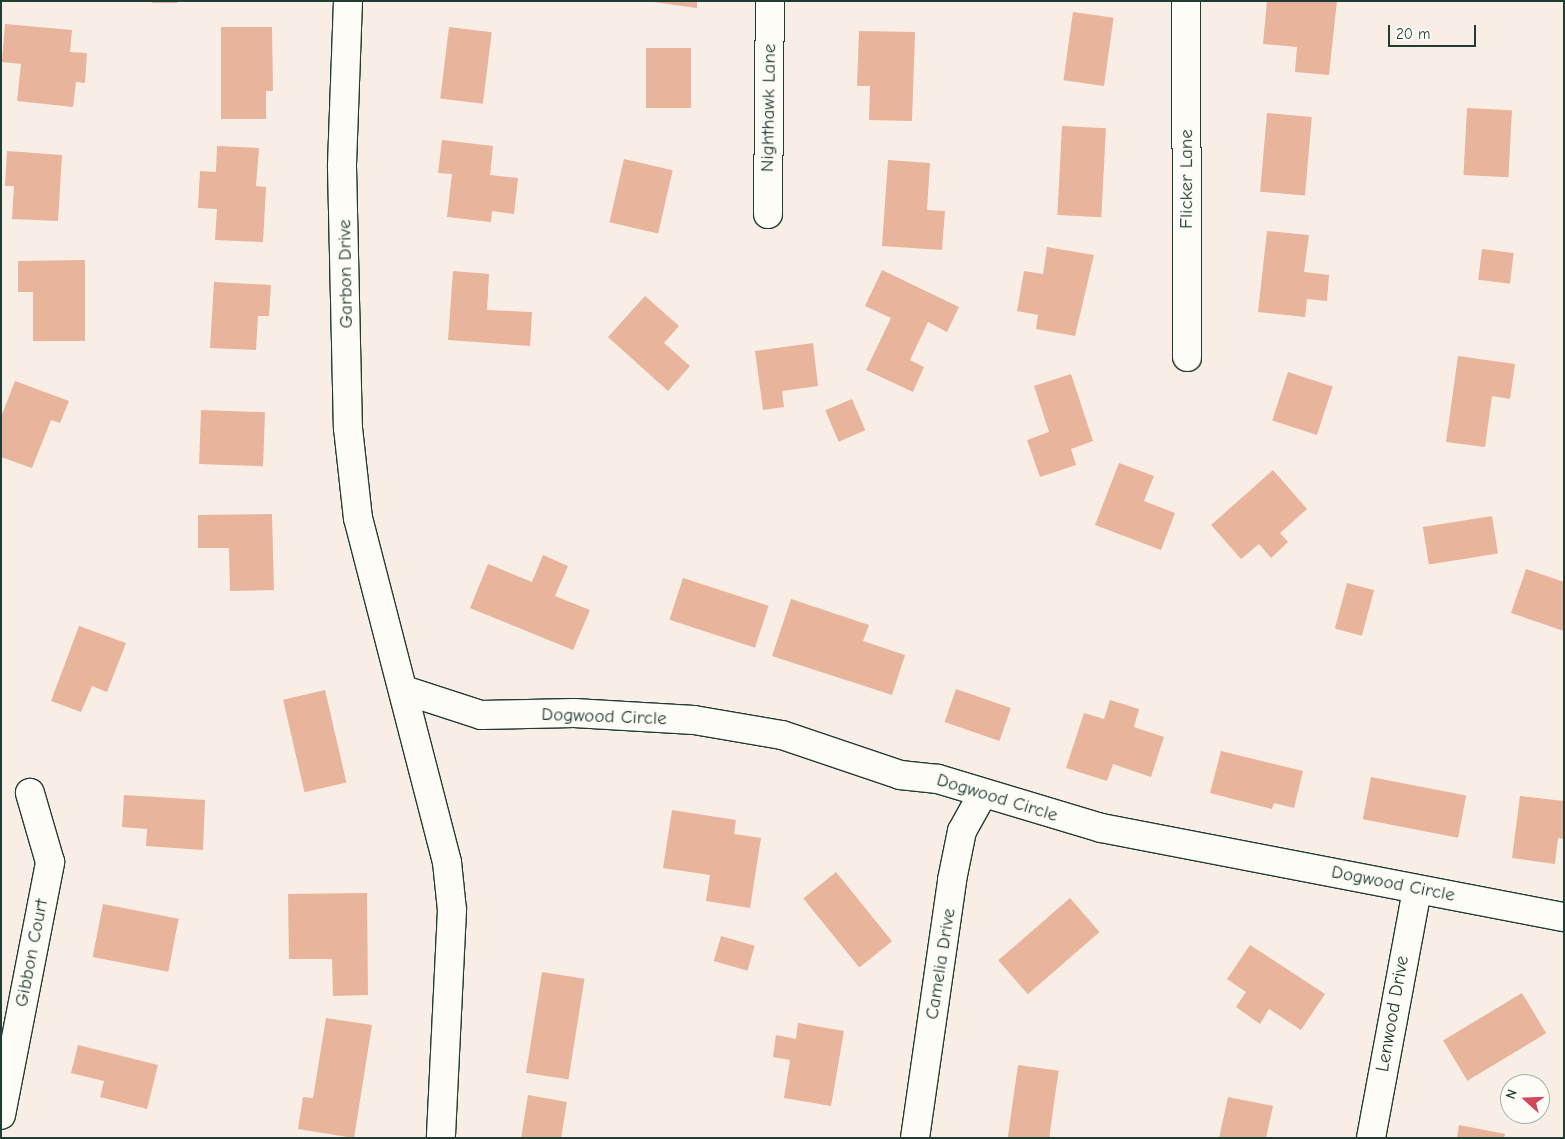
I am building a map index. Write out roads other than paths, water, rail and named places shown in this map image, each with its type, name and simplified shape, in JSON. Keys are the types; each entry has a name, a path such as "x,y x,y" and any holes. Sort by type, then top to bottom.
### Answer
{"street":[{"name":"Garbon Drive","path":"348,1 342,167 348,428 365,545 404,690"},
{"name":"Nighthawk Lane","path":"768,214 770,1"},
{"name":"Flicker Lane","path":"1186,1 1187,357"},
{"name":"Dogwood Circle","path":"404,690 481,715 574,713 694,720 782,735 900,775 938,779 982,794 1101,828 1564,917"},
{"path":"404,690 439,820 452,910 441,1138"},
{"name":"Gibbon Court","path":"1,1115 50,862 30,793"},
{"name":"Camelia Drive","path":"915,1138 952,880 962,831 982,794"},
{"name":"Lenwood Drive","path":"1371,1138 1417,890"}]}
